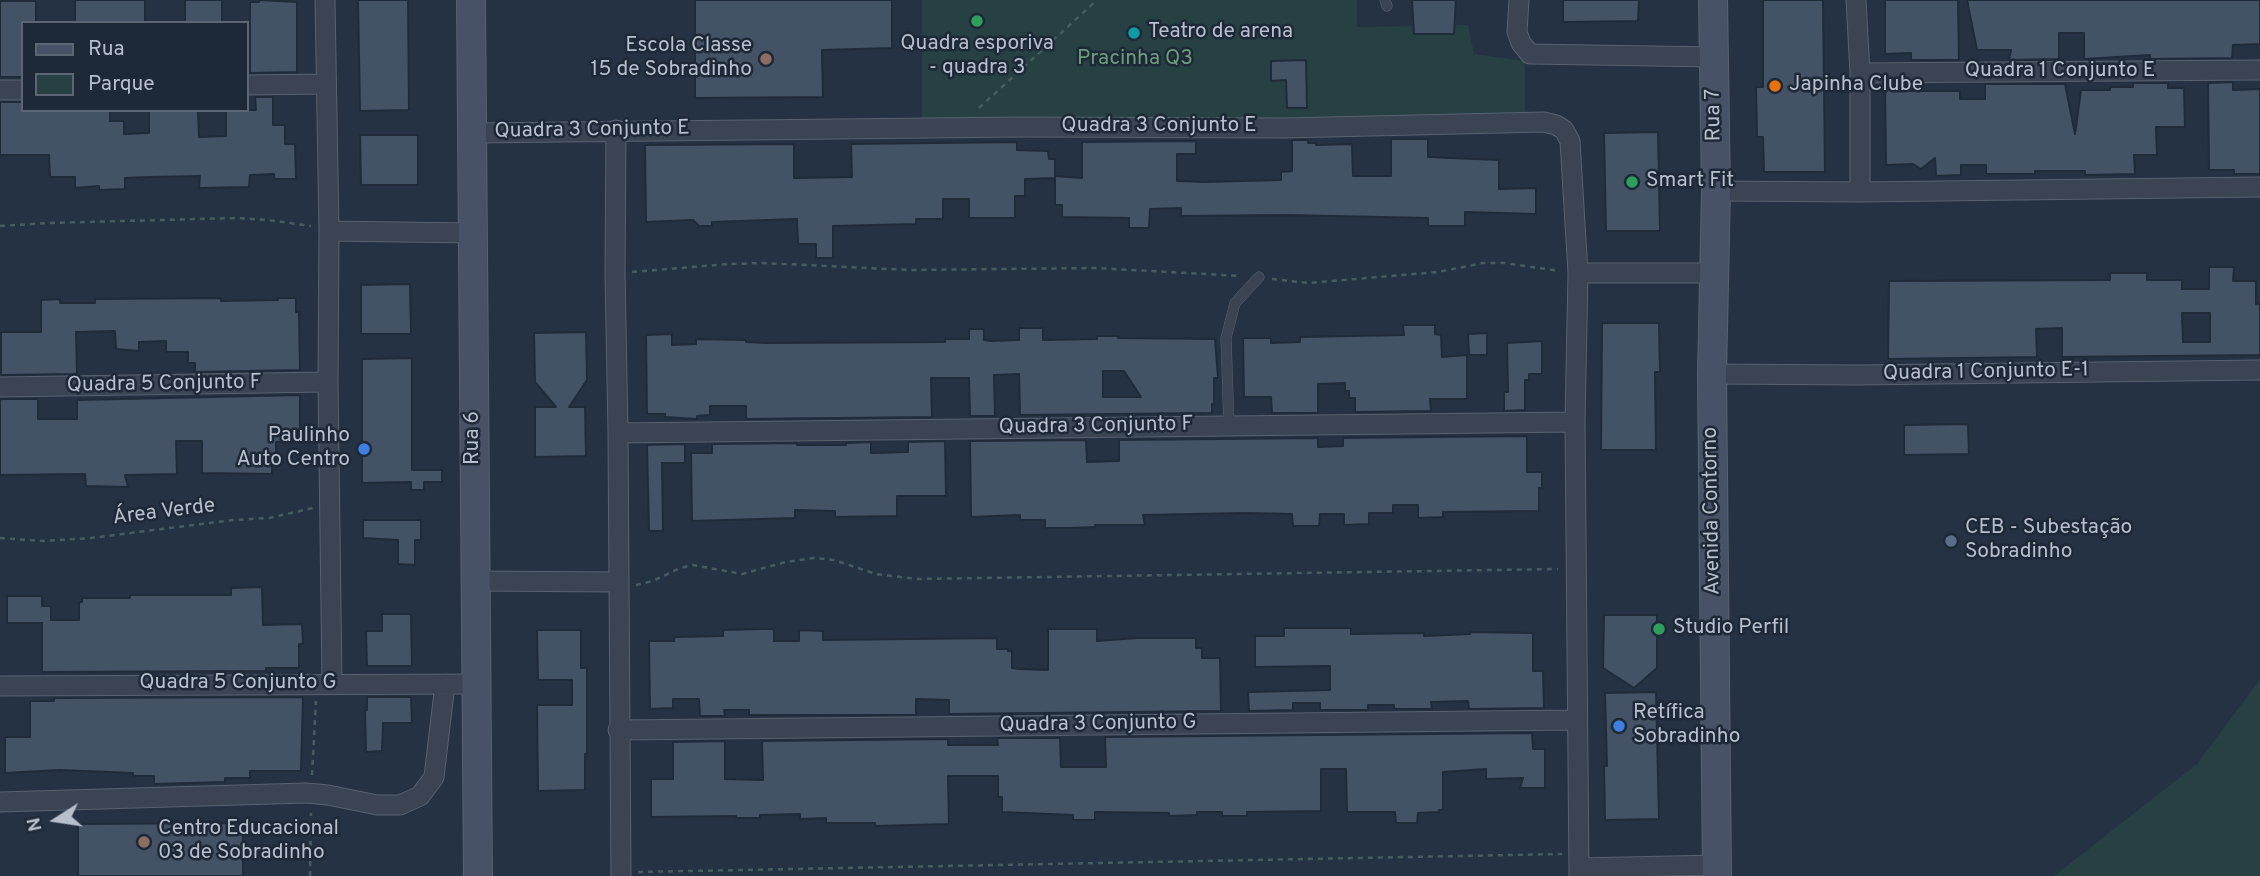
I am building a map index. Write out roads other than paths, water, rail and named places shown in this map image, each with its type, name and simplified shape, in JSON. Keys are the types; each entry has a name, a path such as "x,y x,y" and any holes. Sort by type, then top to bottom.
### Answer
{"street":[{"path":"325,0 330,505 325,683"},
{"name":"Rua 6","path":"471,0 478,876"},
{"path":"1518,0 1517,32 1521,43 1530,54 1714,57"},
{"name":"Rua 7","path":"1713,0 1716,191 1714,273"},
{"path":"1856,0 1860,73 1860,192"},
{"name":"Quadra 1 Conjunto E","path":"1860,73 2260,70"},
{"path":"248,85 326,84"},
{"path":"0,90 21,90"},
{"name":"Quadra 3 Conjunto E","path":"472,133 958,127 1285,128 1544,122 1564,130 1570,141 1578,273 1575,422 1579,866"},
{"path":"616,130 621,874"},
{"path":"1716,191 2260,187"},
{"path":"329,231 472,233"},
{"path":"1578,273 1714,273"},
{"name":"Avenida Contorno","path":"1714,273 1712,374 1717,870"},
{"name":"Quadra 1 Conjunto E-1","path":"1712,374 2260,370"},
{"name":"Quadra 5 Conjunto F","path":"0,387 328,382"},
{"name":"Quadra 3 Conjunto F","path":"618,433 1575,422"},
{"path":"475,581 619,582"},
{"path":"0,802 311,793 377,805 400,805 420,796 434,777 445,684"},
{"name":"Quadra 5 Conjunto G","path":"0,686 476,684"},
{"name":"Quadra 3 Conjunto G","path":"618,730 1577,720"},
{"path":"1579,866 1717,870"}],"lane":[{"path":"1229,426 1226,338 1235,303 1259,277"}],"place":[{"name":"Quadra esporiva - quadra 3","path":"977,21"},
{"name":"Teatro de arena","path":"1134,33"},
{"name":"Escola Classe 15 de Sobradinho","path":"766,59"},
{"name":"Japinha Clube","path":"1775,86"},
{"name":"Smart Fit","path":"1632,182"},
{"name":"Paulinho Auto Centro","path":"364,449"},
{"name":"CEB - Subestação Sobradinho","path":"1951,541"},
{"name":"Studio Perfil","path":"1659,629"},
{"name":"Retífica Sobradinho","path":"1619,726"},
{"name":"Centro Educacional 03 de Sobradinho","path":"144,842"}],"park label":[{"name":"Pracinha Q3","path":"1135,60"}]}
